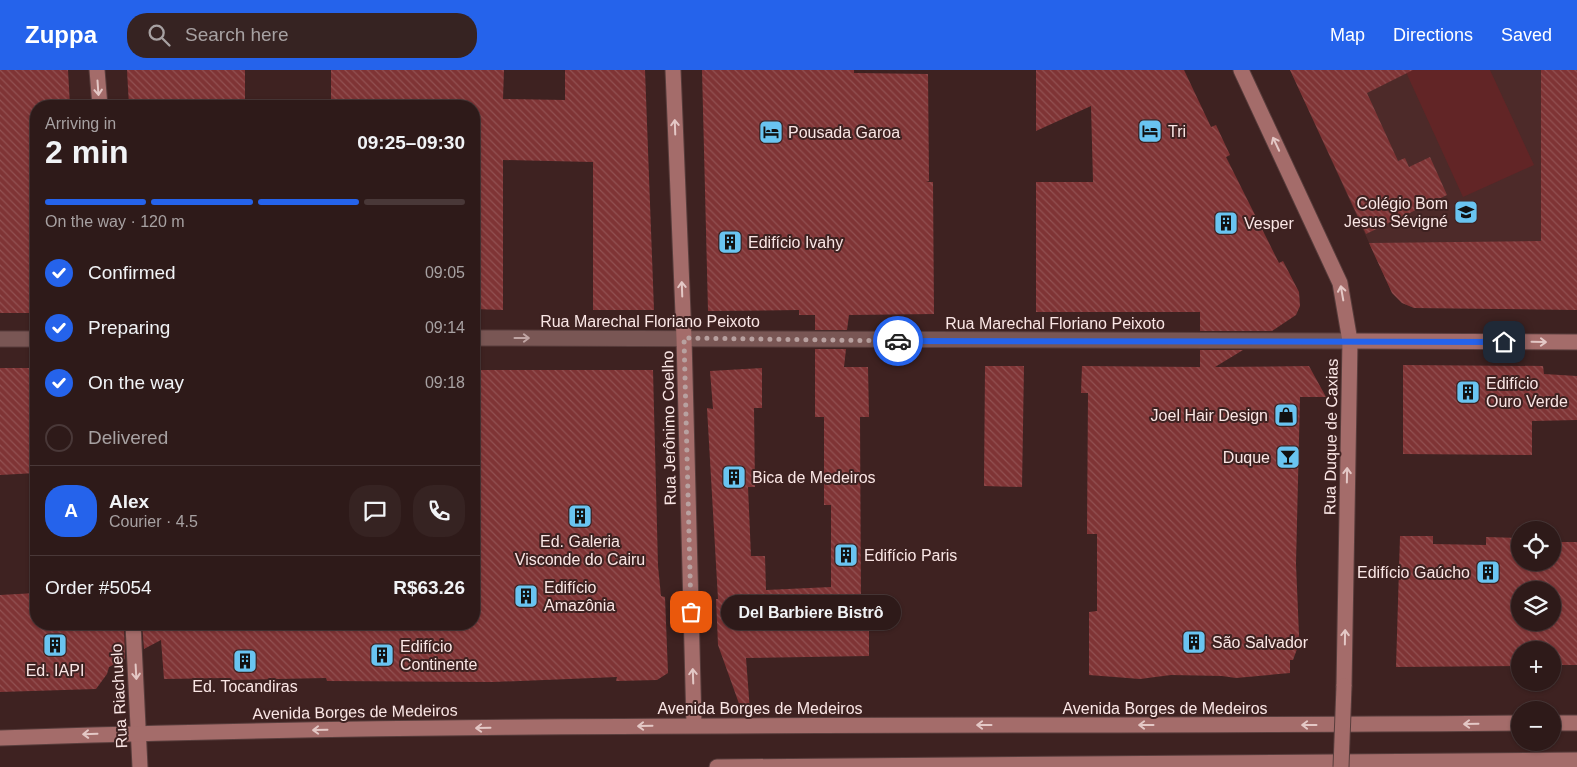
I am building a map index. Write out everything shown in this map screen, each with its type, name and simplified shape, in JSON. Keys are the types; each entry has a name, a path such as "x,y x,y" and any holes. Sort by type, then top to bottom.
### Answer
{"main road":[{"path":"97,70 100,100"},
{"name":"Rua Jerônimo Coelho","path":"673,70 684,338 694,725"},
{"name":"Rua Duque de Caxias","path":"1241,70 1340,282 1350,341 1342,767"},
{"name":"Rua Marechal Floriano Peixoto","path":"1350,341 1577,342"},
{"name":"Rua Riachuelo","path":"133,630 140,767"},
{"name":"Avenida Borges de Medeiros","path":"0,738 139,733 694,725 1511,723"},
{"path":"1561,723 1577,723"},
{"path":"717,767 1577,760"}],"street":[{"name":"Rua Marechal Floriano Peixoto","path":"480,338 900,341 1350,341"},
{"path":"0,339 30,339"}],"shaded area":[{"name":"Colégio Bom Jesus Sévigné","path":"1290,70 1577,70 1577,310 1414,308 1402,303 1392,293"},
{"path":"1405,70 1490,70 1534,165 1463,197"}],"building":[{"path":"0,70 68,70 70,100 30,100 30,313 0,313"},
{"path":"127,70 245,70 245,100 129,100"},
{"path":"331,70 504,70 503,99 565,100 565,70 645,70 654,310 593,310 593,162 503,160 503,310 480,309 480,100 331,100"},
{"path":"702,70 854,70 854,73 928,74 929,181 926,182 933,182 934,314 849,315 847,330 815,330 815,315 799,315 799,310 708,311"},
{"path":"1036,70 1184,70 1211,127 1216,125 1230,155 1226,157 1279,263 1283,261 1299,292 1300,306 1296,315 1272,331 1200,331 1200,312 1036,312 1036,182 1093,182 1091,106 1036,131"},
{"path":"1290,70 1413,70 1367,93 1398,161 1405,158 1409,167 1430,157 1447,195 1366,234"},
{"path":"1541,70 1577,70 1577,310 1414,308 1402,303 1392,293 1369,243 1541,241"},
{"path":"815,349 846,349 844,367 868,367 869,417 860,417 861,605 869,605 869,656 746,658 750,711 742,712 718,645 716,599 718,599 707,408 713,409 710,371 762,368 762,408 754,408 755,487 748,487 751,556 765,556 766,590 831,587 831,505 824,505 824,417 815,417"},
{"path":"1200,350 1243,350 1215,367 1309,366 1326,397 1300,397 1296,564 1299,635 1297,649 1293,660 1290,660 1290,673 1236,678 1171,675 1140,679 1089,675 1089,612 1097,611 1097,534 1087,534 1088,393 1081,393 1082,366 1200,367"},
{"name":"Edifício Ouro Verde","path":"1403,365 1543,366 1544,374 1577,376 1577,420 1532,421 1532,455 1403,454"},
{"path":"985,366 1024,366 1022,487 984,486"},
{"path":"0,368 30,368 30,473 0,475"},
{"path":"480,370 653,370 658,566 661,596 665,597 668,673 657,680 616,681 617,677 493,682 327,681 326,678 164,679 161,640 144,649 142,630 480,630"},
{"path":"1400,536 1433,536 1433,544 1486,545 1486,537 1511,538 1511,571 1561,571 1561,542 1577,542 1577,665 1561,665 1561,641 1511,641 1511,666 1396,667"},
{"name":"Ed. IAPI","path":"30,593 30,630 124,630 125,659 109,667 107,674 96,689 0,692 0,595"}],"way so far":[{"path":"691,612 684,338 898,341"}],"place":[{"name":"Tri","path":"1150,131"},
{"name":"Pousada Garoa","path":"771,132"},
{"name":"Colégio Bom Jesus Sévigné","path":"1466,212"},
{"name":"Vesper","path":"1226,223"},
{"name":"Edifício Ivahy","path":"730,242"},
{"name":"Edifício Ouro Verde","path":"1468,392"},
{"name":"Joel Hair Design","path":"1286,415"},
{"name":"Duque","path":"1288,457"},
{"name":"Bica de Medeiros","path":"734,477"},
{"name":"Ed. Galeria Visconde do Cairu","path":"580,516"},
{"name":"Edifício Paris","path":"846,555"},
{"name":"Edifício Gaúcho","path":"1488,572"},
{"name":"Edifício Amazônia","path":"526,596"},
{"name":"Del Barbiere Bistrô","path":"691,612"},
{"name":"São Salvador","path":"1194,642"},
{"name":"Ed. IAPI","path":"55,645"},
{"name":"Edifício Continente","path":"382,655"},
{"name":"Ed. Tocandiras","path":"245,661"}],"route":[{"path":"898,341 1394,340 1504,342"}]}
